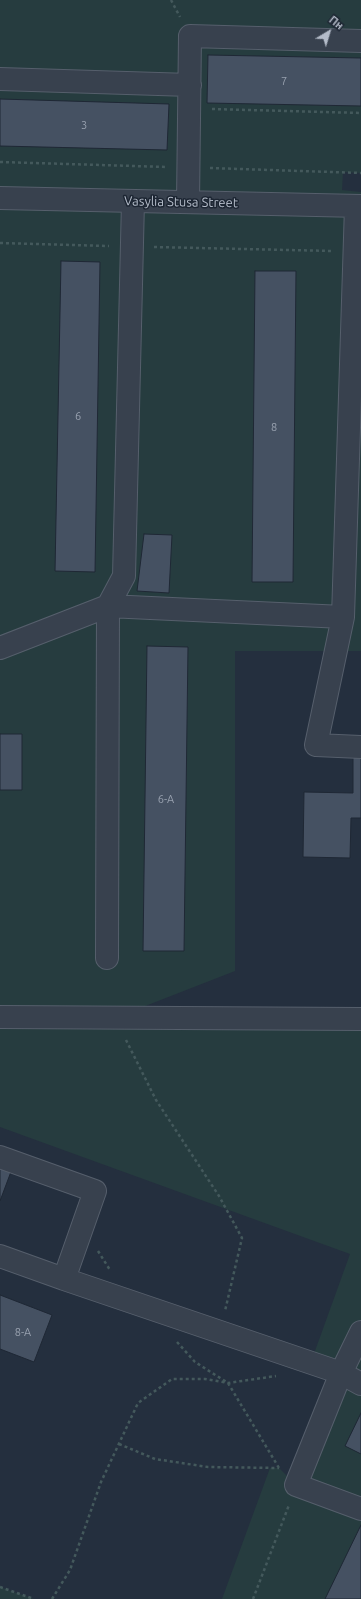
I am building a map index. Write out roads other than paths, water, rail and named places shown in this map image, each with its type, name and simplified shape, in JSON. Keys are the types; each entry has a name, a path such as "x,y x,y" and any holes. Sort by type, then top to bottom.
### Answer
{"street":[{"path":"188,202 190,36 361,41"},
{"path":"0,79 190,85"},
{"name":"Vasylia Stusa Street","path":"0,198 358,206"},
{"path":"107,958 108,606 124,576 133,201"},
{"path":"358,206 355,252 357,332 354,506 342,617 316,745 361,747"},
{"path":"0,648 108,606 342,617"},
{"path":"0,1017 361,1019"},
{"path":"0,1157 94,1191 64,1279"},
{"path":"0,1256 64,1279 220,1330 341,1373 361,1384"},
{"path":"361,1332 341,1373 296,1485 361,1509"}]}
